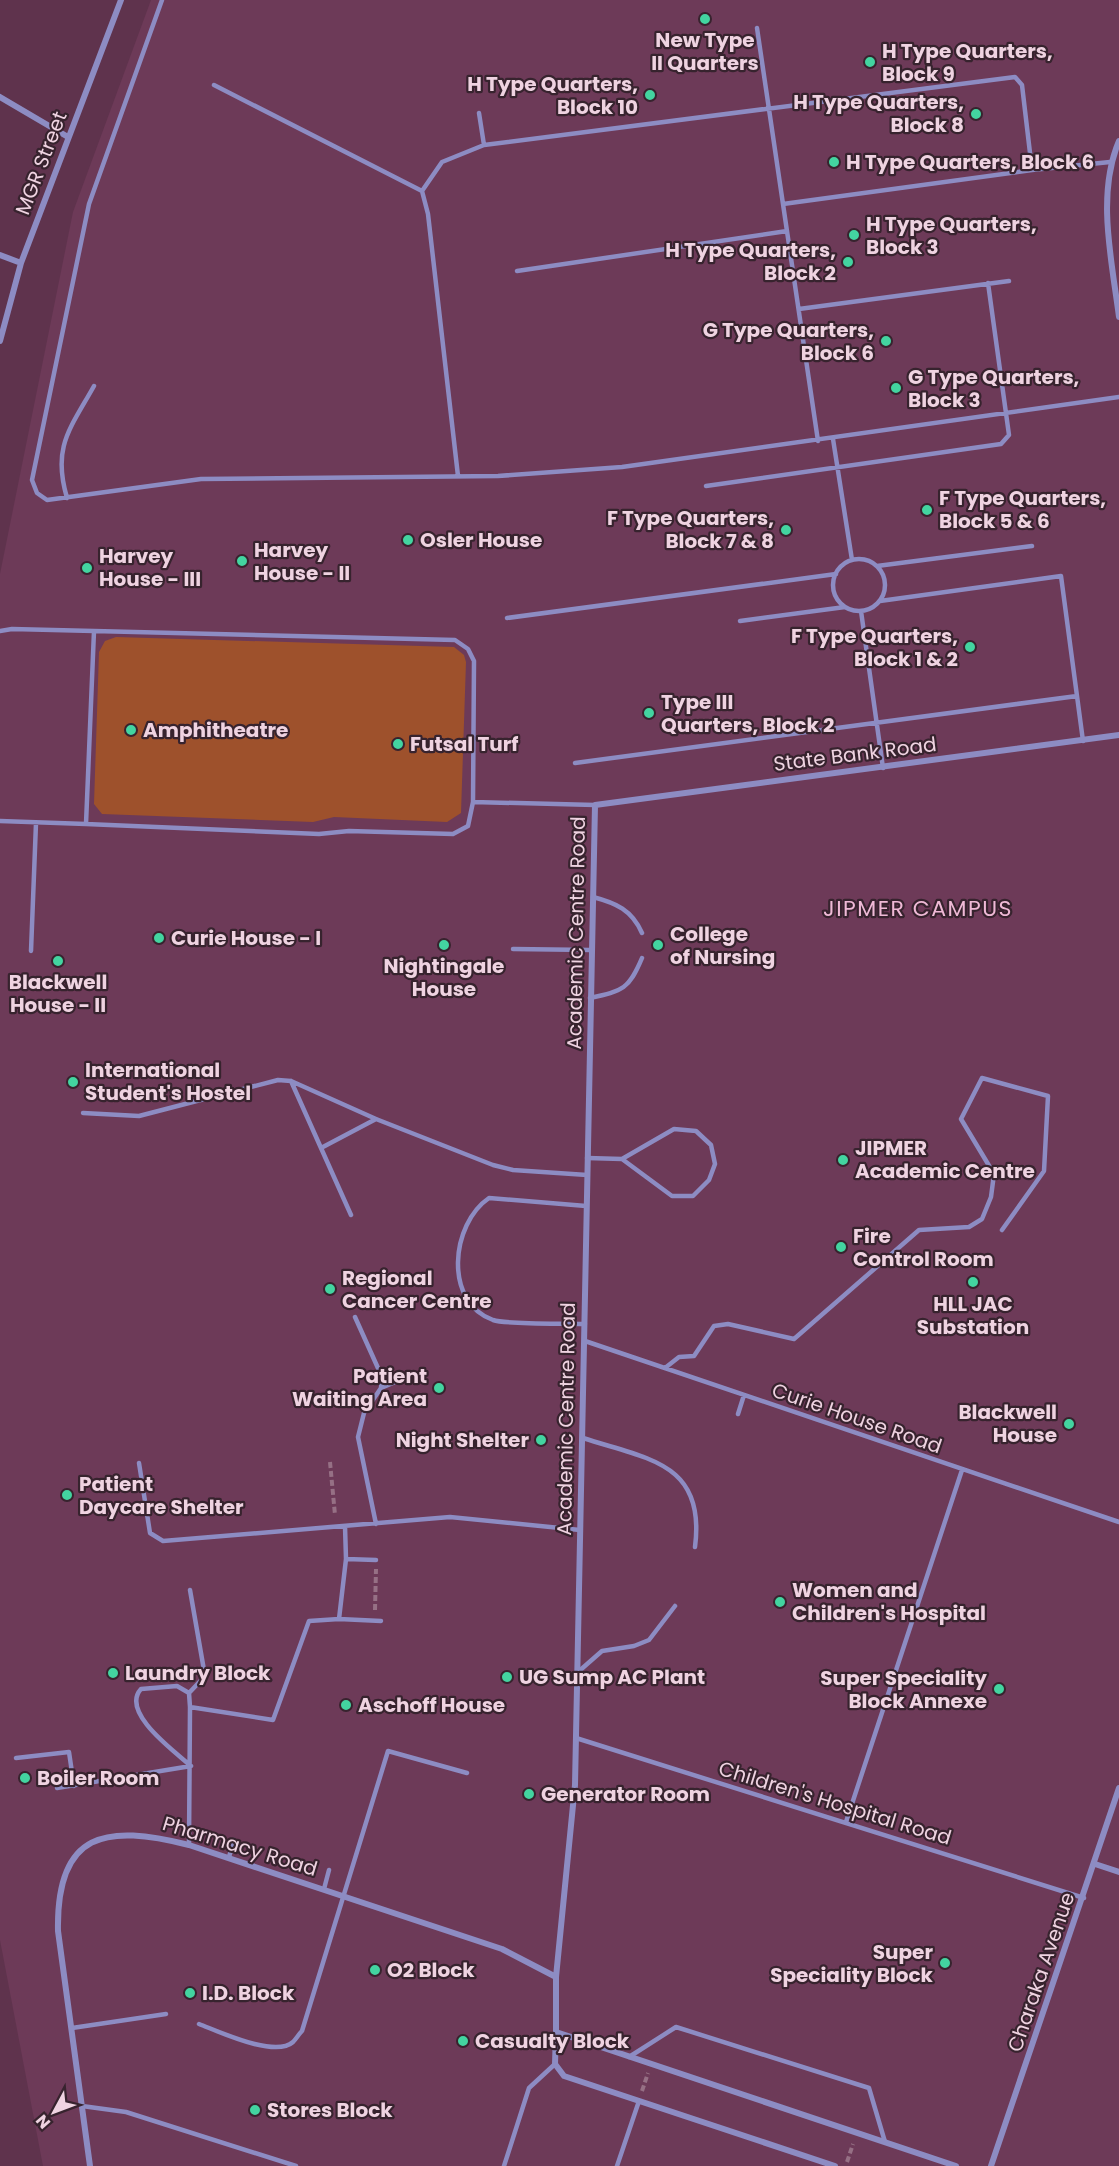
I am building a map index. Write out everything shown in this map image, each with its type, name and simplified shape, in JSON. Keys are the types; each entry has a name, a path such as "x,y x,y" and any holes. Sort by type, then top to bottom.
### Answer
{"street":[{"name":"MGR Street","path":"0,341 21,263 121,0"},
{"path":"0,97 69,137"},
{"path":"1119,141 1110,162 1107,196 1116,261 1119,317"},
{"path":"0,255 21,263"},
{"name":"State Bank Road","path":"595,805 1119,735"},
{"name":"Academic Centre Road","path":"555,2064 556,1977 576,1785 595,805"},
{"name":"Charaka Avenue","path":"992,2166 1084,1898 1119,1788"},
{"name":"Pharmacy Road","path":"90,2166 58,1909 67,1868 80,1851 103,1837 123,1834 148,1835 229,1857 502,1949 556,1977"},
{"path":"1095,1864 1119,1872"},
{"path":"556,2032 956,2166"},
{"path":"555,2064 564,2076 835,2166"}],"lane":[{"path":"162,0 88,204 32,480 37,493 47,500 201,478 498,476 622,467 1119,397"},
{"path":"757,28 818,441"},
{"path":"422,190 442,162 484,145 1015,77 1022,85 1032,170"},
{"path":"214,85 422,190 428,214 458,476"},
{"path":"479,113 484,145"},
{"path":"783,204 1032,170 1110,162"},
{"path":"517,270 787,231"},
{"path":"799,309 1009,280"},
{"path":"706,486 1001,444 1009,435 988,283"},
{"path":"67,498 62,479 62,452 66,436 94,386"},
{"path":"833,439 852,560"},
{"path":"877,566 1032,546"},
{"path":"740,621 845,607 861,611 872,608 880,601 885,587 882,572 877,566 865,560 852,560 840,568 836,574 836,596 845,607"},
{"path":"507,618 836,574"},
{"path":"880,601 1061,576 1083,741"},
{"path":"861,611 883,768"},
{"path":"0,631 12,629 455,640 468,649 474,661 473,802 468,826 453,834 349,831 319,834 0,821"},
{"path":"87,824 94,631"},
{"path":"575,763 1077,696"},
{"path":"473,802 595,805"},
{"path":"31,951 36,823"},
{"path":"592,897 616,903 635,918 642,933"},
{"path":"513,949 591,950"},
{"path":"590,998 614,993 632,981 642,957"},
{"path":"665,1368 680,1357 694,1356 714,1326 728,1324 794,1339 919,1230 969,1227 981,1219 991,1197 994,1174 961,1119 982,1078 1048,1096 1044,1171 1002,1230"},
{"path":"83,1113 139,1116 278,1080 291,1081 376,1119 493,1165 513,1170 587,1175"},
{"path":"291,1081 351,1215"},
{"path":"321,1148 376,1119"},
{"path":"587,1158 622,1159 674,1129 696,1131 711,1145 715,1164 709,1180 693,1196 672,1196 622,1159"},
{"path":"585,1324 494,1321 472,1307 458,1280 460,1244 477,1206 489,1198 586,1206"},
{"path":"354,1317 382,1377 381,1388 364,1413 358,1437 376,1524"},
{"name":"Curie House Road","path":"585,1341 1119,1522"},
{"path":"381,1388 412,1375"},
{"path":"738,1414 744,1395"},
{"path":"583,1438 645,1459 683,1480 696,1510 694,1547"},
{"path":"139,1463 150,1533 163,1541 450,1517 580,1530"},
{"path":"846,1822 962,1470"},
{"path":"339,1619 346,1559 345,1526"},
{"path":"346,1559 376,1560"},
{"path":"189,1845 189,1693 205,1676 190,1590"},
{"path":"578,1672 602,1651 634,1646 649,1640 675,1606"},
{"path":"190,1707 273,1720 309,1621 339,1619 378,1621"},
{"path":"189,1693 177,1686 141,1689 136,1695 135,1702 145,1723 190,1766"},
{"name":"Children's Hospital Road","path":"576,1738 1084,1898"},
{"path":"199,2025 259,2045 279,2048 292,2043 302,2031 388,1751 467,1773"},
{"path":"16,1758 69,1752 74,1786"},
{"path":"57,1788 190,1766"},
{"path":"229,1857 234,1840"},
{"path":"324,1889 329,1870"},
{"path":"72,2028 166,2014"},
{"path":"629,2057 676,2027 869,2088 885,2142"},
{"path":"504,2166 529,2088 555,2064"},
{"path":"617,2166 639,2101"},
{"path":"82,2106 126,2112 296,2166"}],"path":[{"path":"330,1462 336,1527"},
{"path":"376,1560 378,1621"},
{"path":"639,2101 650,2064"},
{"path":"846,2166 856,2133"}],"shaded area":[{"path":"151,0 1119,0 1119,2166 43,2166 0,1940 0,574 73,212"},
{"path":"116,637 454,647 464,655 466,662 461,813 447,822 334,817 313,822 102,814 94,804 99,652 105,641"}],"place":[{"name":"New Type II Quarters","path":"705,19"},
{"name":"H Type Quarters, Block 9","path":"870,62"},
{"name":"H Type Quarters, Block 10","path":"650,95"},
{"name":"H Type Quarters, Block 8","path":"976,114"},
{"name":"H Type Quarters, Block 6","path":"834,162"},
{"name":"H Type Quarters, Block 3","path":"854,235"},
{"name":"H Type Quarters, Block 2","path":"848,262"},
{"name":"G Type Quarters, Block 6","path":"886,341"},
{"name":"G Type Quarters, Block 3","path":"896,388"},
{"name":"F Type Quarters, Block 5 & 6","path":"927,510"},
{"name":"F Type Quarters, Block 7 & 8","path":"786,530"},
{"name":"Osler House","path":"408,540"},
{"name":"Harvey House - II","path":"242,561"},
{"name":"Harvey House - III","path":"87,568"},
{"name":"F Type Quarters, Block 1 & 2","path":"970,647"},
{"name":"Type III Quarters, Block 2","path":"649,713"},
{"name":"Amphitheatre","path":"131,730"},
{"name":"Futsal Turf","path":"398,744"},
{"name":"Curie House - I","path":"159,938"},
{"name":"Nightingale House","path":"444,945"},
{"name":"College of Nursing","path":"658,945"},
{"name":"Blackwell House - II","path":"58,961"},
{"name":"International Student's Hostel","path":"73,1082"},
{"name":"JIPMER Academic Centre","path":"843,1160"},
{"name":"Fire Control Room","path":"841,1247"},
{"name":"HLL JAC Substation","path":"973,1282"},
{"name":"Regional Cancer Centre","path":"330,1289"},
{"name":"Patient Waiting Area","path":"439,1388"},
{"name":"Blackwell House","path":"1069,1424"},
{"name":"Night Shelter","path":"541,1440"},
{"name":"Patient Daycare Shelter","path":"67,1495"},
{"name":"Women and Children's Hospital","path":"780,1602"},
{"name":"Laundry Block","path":"113,1673"},
{"name":"UG Sump AC Plant","path":"507,1677"},
{"name":"Super Speciality Block Annexe","path":"999,1689"},
{"name":"Aschoff House","path":"346,1705"},
{"name":"Boiler Room","path":"25,1778"},
{"name":"Generator Room","path":"529,1794"},
{"name":"Super Speciality Block","path":"945,1963"},
{"name":"O2 Block","path":"375,1970"},
{"name":"I.D. Block","path":"190,1993"},
{"name":"Casualty Block","path":"463,2041"},
{"name":"Stores Block","path":"255,2110"}],"district":[{"name":"JIPMER CAMPUS","path":"918,908"}]}
